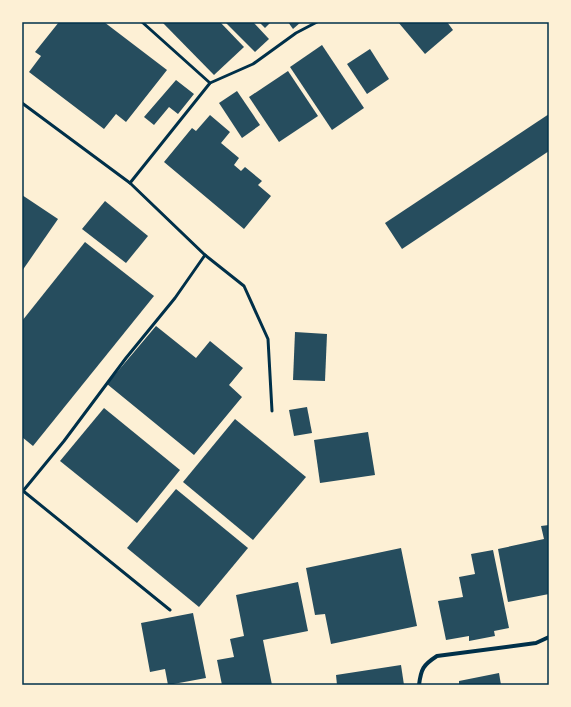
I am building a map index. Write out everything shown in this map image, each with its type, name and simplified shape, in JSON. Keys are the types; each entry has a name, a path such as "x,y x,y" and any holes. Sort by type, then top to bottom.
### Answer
{"street":[{"path":"420,685 421,676 426,663 437,656 536,643 549,637"}],"lane":[{"path":"142,22 210,83"},
{"path":"130,183 210,83 253,64 296,33 317,22"},
{"path":"22,103 130,183 204,254 244,286 268,339 272,412"},
{"path":"170,610 23,491 64,441 126,358 176,298 204,254"}],"building":[{"path":"59,22 104,22 167,70 126,122 116,114 104,129 29,72 41,56 35,52"},
{"path":"162,22 220,22 244,47 214,75"},
{"path":"225,22 253,22 269,39 255,52"},
{"path":"259,22 271,22 265,28"},
{"path":"288,22 301,22 293,29"},
{"path":"398,22 447,22 453,30 425,54"},
{"path":"322,45 364,108 332,130 290,67"},
{"path":"370,49 389,79 367,94 347,64"},
{"path":"288,71 318,116 279,142 249,97"},
{"path":"176,80 194,94 178,114 169,107 154,125 144,117"},
{"path":"237,91 260,125 242,138 219,103"},
{"path":"549,114 549,151 402,249 385,223"},
{"path":"210,115 230,132 221,143 239,158 234,165 241,171 245,167 262,181 258,185 271,196 244,229 164,162 192,128 196,131"},
{"path":"22,195 58,219 22,271"},
{"path":"105,201 148,236 126,263 82,229"},
{"path":"85,242 154,296 33,446 22,437 22,321"},
{"path":"156,326 196,358 210,341 243,368 229,385 242,397 194,455 107,384"},
{"path":"295,332 327,334 325,381 293,380"},
{"path":"307,407 312,433 294,436 289,410"},
{"path":"104,408 180,470 137,523 60,461"},
{"path":"235,419 306,477 253,540 183,482"},
{"path":"368,432 375,475 320,483 314,440"},
{"path":"176,489 248,548 199,607 127,548"},
{"path":"549,525 549,594 508,602 498,549 544,539 541,526"},
{"path":"401,548 417,626 331,644 325,614 315,615 306,568"},
{"path":"493,550 509,628 494,631 495,636 469,641 469,636 446,640 438,601 463,597 459,577 475,574 471,554"},
{"path":"298,582 308,631 263,640 272,685 222,685 217,660 234,657 230,639 244,636 236,595"},
{"path":"193,613 206,678 168,685 165,669 150,672 141,623"},
{"path":"401,665 404,685 337,685 336,675"},
{"path":"499,673 501,685 459,685 459,681"}]}
